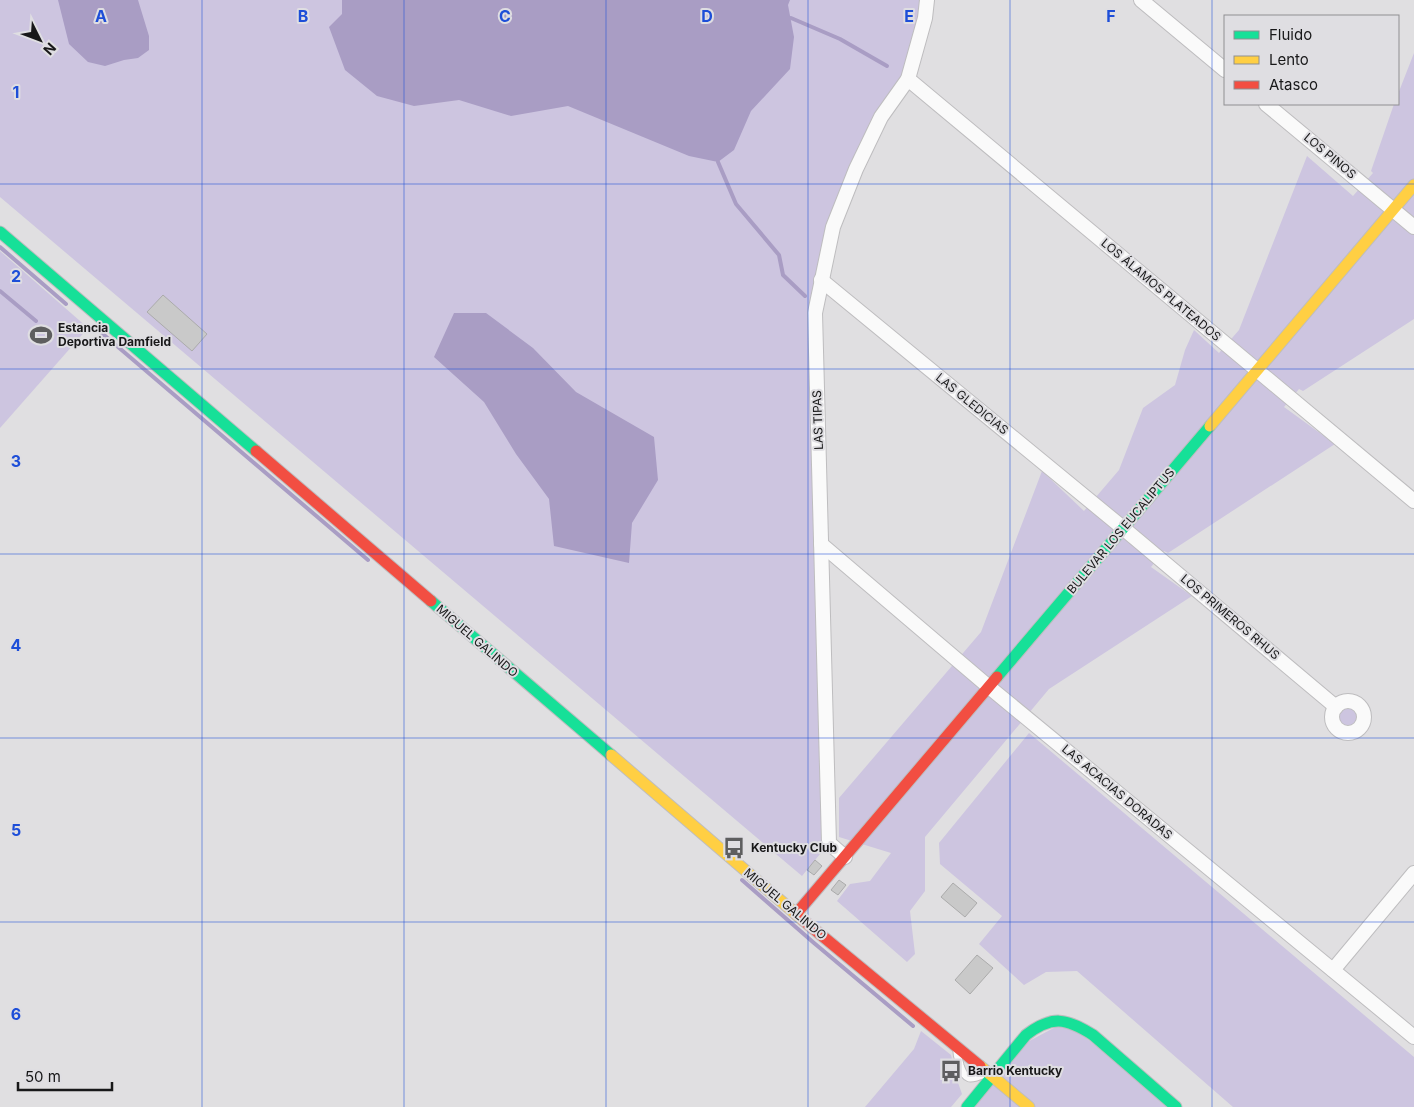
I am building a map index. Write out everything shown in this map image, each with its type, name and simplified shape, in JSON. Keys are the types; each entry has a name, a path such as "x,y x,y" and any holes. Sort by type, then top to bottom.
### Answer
{"street":[{"name":"LAS TIPAS","path":"845,857 830,843 815,313 833,227 856,169 881,117 908,79 925,18 927,0"},
{"path":"1141,0 1224,69"},
{"name":"LOS ÁLAMOS PLATEADOS","path":"908,79 1414,500"},
{"name":"LOS PINOS","path":"1267,105 1414,227"},
{"name":"BULEVAR LOS EUCALIPTUS","path":"796,914 1414,185"},
{"name":"MIGUEL GALINDO","path":"0,232 796,914 1029,1107"},
{"name":"LAS GLEDICIAS","path":"821,280 1123,528"},
{"name":"LOS PRIMEROS RHUS","path":"1123,528 1336,707"},
{"name":"LAS ACACIAS DORADAS","path":"822,544 989,687 1414,1038"},
{"path":"1333,970 1414,873"},
{"path":"967,1107 1026,1035 1038,1026 1050,1021 1065,1022 1080,1027 1093,1035 1176,1107"}],"lane":[{"path":"958,1047 957,1056 962,1074 966,1078 974,1078 985,1074 992,1075"}],"shaded area":[{"path":"0,0 927,0 908,79 856,169 821,280 829,843 802,876 0,197"},
{"path":"58,0 138,0 149,36 149,50 138,58 105,66 88,62 69,44"},
{"path":"342,0 790,0 788,5 794,37 790,69 751,111 734,150 718,162 689,156 568,106 511,116 459,100 414,106 377,96 345,70 329,27 342,14"},
{"path":"1414,53 1414,319 1303,391 1299,389 1284,407 1335,444 1168,553 1164,551 1151,567 1192,596 1049,689 925,837 925,891 910,911 915,954 907,962 837,901 850,884 870,881 891,853 839,837 839,798 981,632 1042,471 1084,511 1119,470 1143,408 1175,385 1185,350 1194,330 1219,353 1239,330 1307,156 1353,196 1373,173 1371,171 1394,105 1399,105 1399,91"},
{"name":"Estancia Deportiva Damfield","path":"0,251 88,328 0,428"},
{"path":"454,313 486,313 533,348 576,392 654,437 658,480 632,523 629,563 554,546 549,499 516,454 484,402 434,357"},
{"path":"1348,705 1356,709 1360,717 1356,725 1348,729 1340,725 1336,717 1340,709"},
{"path":"1029,733 1414,1057 1414,1107 1233,1107 1077,971 1046,972 1024,985 979,944 1002,916 940,864 939,843"},
{"path":"1065,1022 1176,1107 967,1107 1016,1048"},
{"path":"921,1031 951,1055 953,1063 944,1066 947,1080 956,1077 962,1094 951,1107 865,1107 914,1049"}],"building":[{"path":"163,295 207,334 192,351 147,312"},
{"path":"815,860 822,866 814,875 807,870"},
{"path":"839,880 846,885 838,895 831,890"},
{"path":"953,883 977,903 965,917 941,897"},
{"path":"977,955 993,968 970,994 955,980"}],"waterway":[{"path":"791,18 840,39 887,66"},
{"path":"718,162 736,204 779,255 783,275 805,296"},
{"path":"0,247 66,304"},
{"path":"0,291 36,321"},
{"path":"97,329 368,560"},
{"path":"742,880 913,1026"}],"traffic: fast":[{"path":"0,232 256,451"},
{"path":"997,677 1210,426"},
{"path":"431,601 611,755"},
{"path":"967,1107 1026,1035 1044,1024 1059,1021 1075,1025 1093,1035 1176,1107"}],"traffic: slow":[{"path":"1210,426 1414,185"},
{"path":"611,755 803,920"},
{"path":"980,1066 1029,1107"}],"traffic: jam":[{"path":"256,451 431,601"},
{"path":"796,914 997,677"},
{"path":"803,920 980,1066"}],"place":[{"name":"Estancia Deportiva Damfield","path":"41,335"},
{"name":"Kentucky Club","path":"734,848"},
{"name":"Barrio Kentucky","path":"951,1071"}]}
